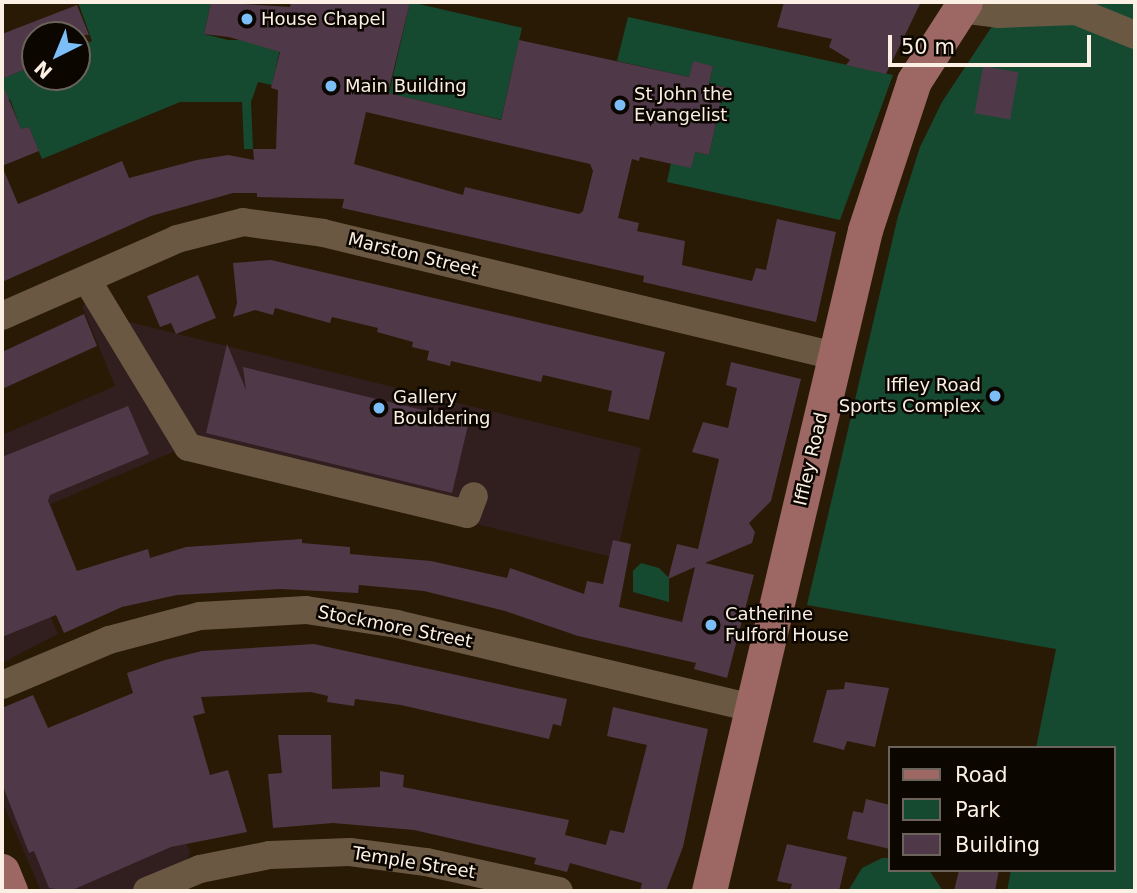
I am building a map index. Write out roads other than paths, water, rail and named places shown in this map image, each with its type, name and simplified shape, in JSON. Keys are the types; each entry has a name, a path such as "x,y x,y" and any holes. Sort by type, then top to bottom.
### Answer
{"main road":[{"name":"Iffley Road","path":"709,891 866,230 914,81 962,6"},
{"path":"2,870 10,891"}],"street":[{"path":"962,6 999,14 1076,11 1135,36"},
{"name":"Marston Street","path":"2,316 87,281 177,239 243,222 323,233 835,356"},
{"path":"87,281 188,447 467,513 474,496"},
{"name":"Stockmore Street","path":"2,685 109,640 200,616 306,610 397,624 752,708"},
{"name":"Temple Street","path":"147,891 200,869 270,855 351,852 426,862 559,891"}],"place":[{"name":"House Chapel","path":"247,19"},
{"name":"Main Building","path":"331,86"},
{"name":"St John the Evangelist","path":"620,105"},
{"name":"Iffley Road Sports Complex","path":"995,396"},
{"name":"Gallery Bouldering","path":"379,408"},
{"name":"Catherine Fulford House","path":"711,625"}]}
